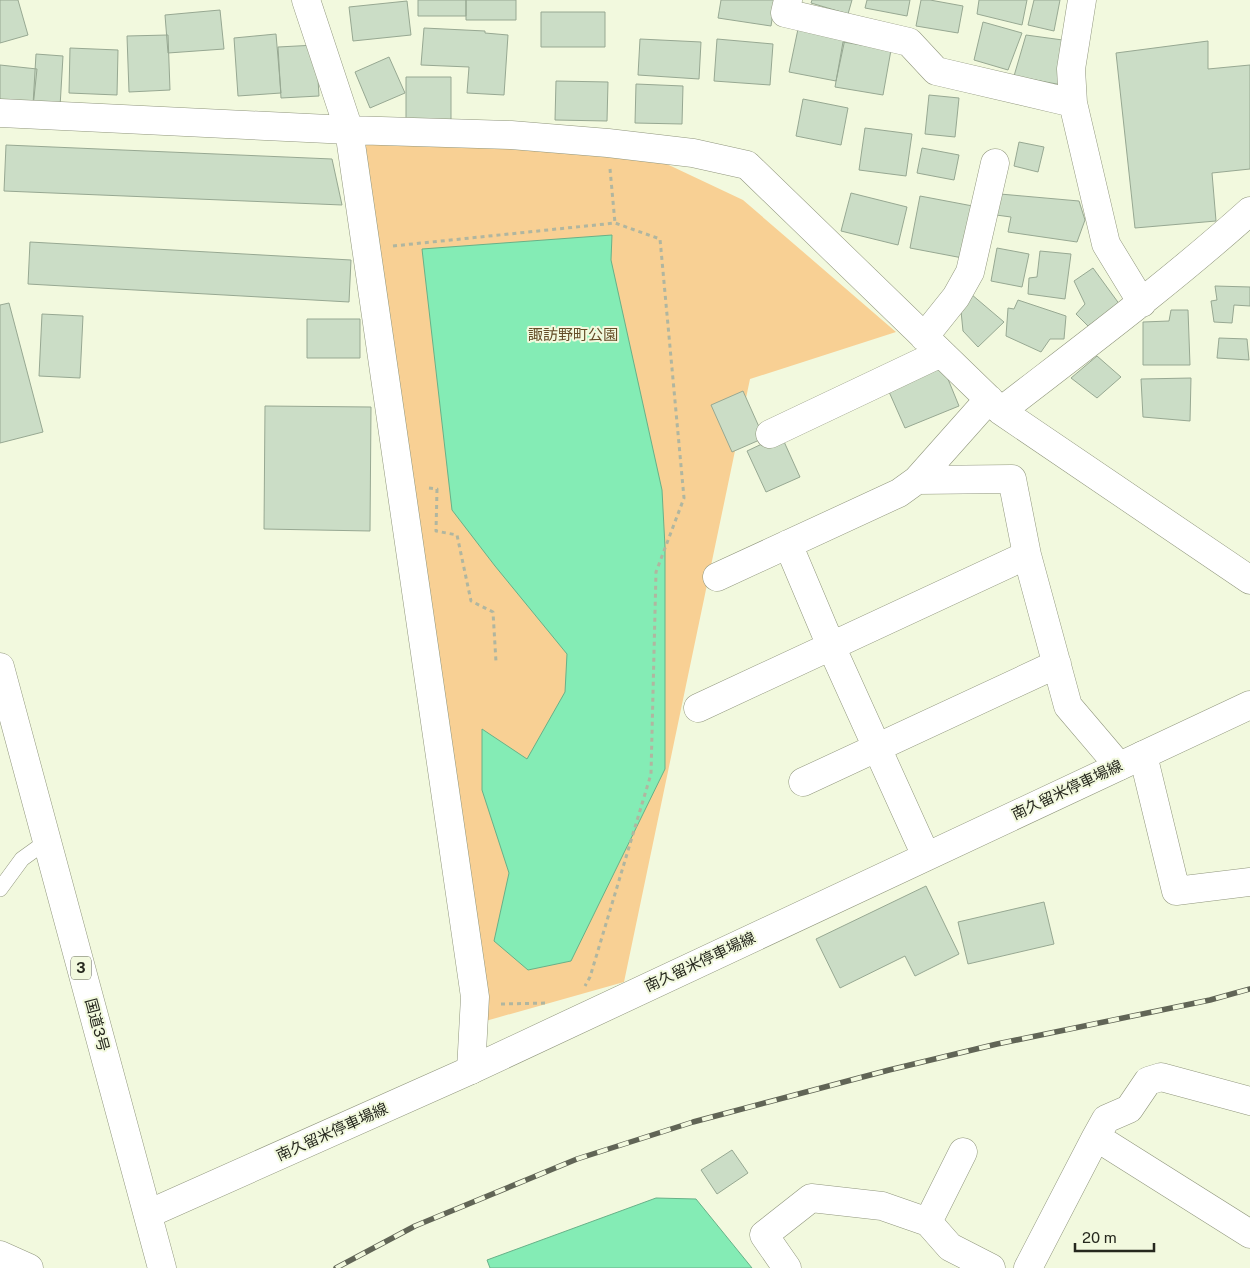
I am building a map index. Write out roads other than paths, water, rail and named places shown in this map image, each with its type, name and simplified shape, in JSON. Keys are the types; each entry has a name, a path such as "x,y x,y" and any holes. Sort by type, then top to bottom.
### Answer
{"main road":[{"path":"306,0 349,130 475,998 471,1070"},
{"path":"788,0 786,13 909,42 936,71 1073,103"},
{"path":"1082,0 1071,69 1073,103 1106,244 1142,303"},
{"path":"0,113 511,136 608,143 693,152 747,165 995,405 1250,580"},
{"path":"770,434 933,345 970,272 995,162"},
{"path":"717,577 899,493 917,480 995,405 1142,303 1209,248 1250,211"},
{"path":"917,480 1012,479 1028,555 1068,706 1119,766"},
{"path":"788,544 831,646 926,856"},
{"path":"698,708 1028,555"},
{"path":"803,782 1057,664"},
{"name":"国道3号","path":"0,667 162,1268"},
{"name":"南久留米停車場線","path":"148,1214 471,1070 1250,705"},
{"path":"1143,755 1176,891 1250,882"},
{"path":"1028,1268 1106,1119 1129,1109 1148,1081 1161,1077 1250,1101"},
{"path":"1096,1137 1250,1234"},
{"path":"928,1222 963,1152"},
{"path":"787,1268 764,1235 812,1198 882,1206 928,1222 950,1247 991,1268"},
{"path":"0,1255 29,1268"}],"lane":[{"path":"0,889 22,859 47,841"}],"railway":[{"path":"336,1268 415,1226 577,1159 693,1122 889,1070 997,1044 1210,1000 1250,989"}],"park label":[{"name":"諏訪野町公園","path":"573,335"}]}
